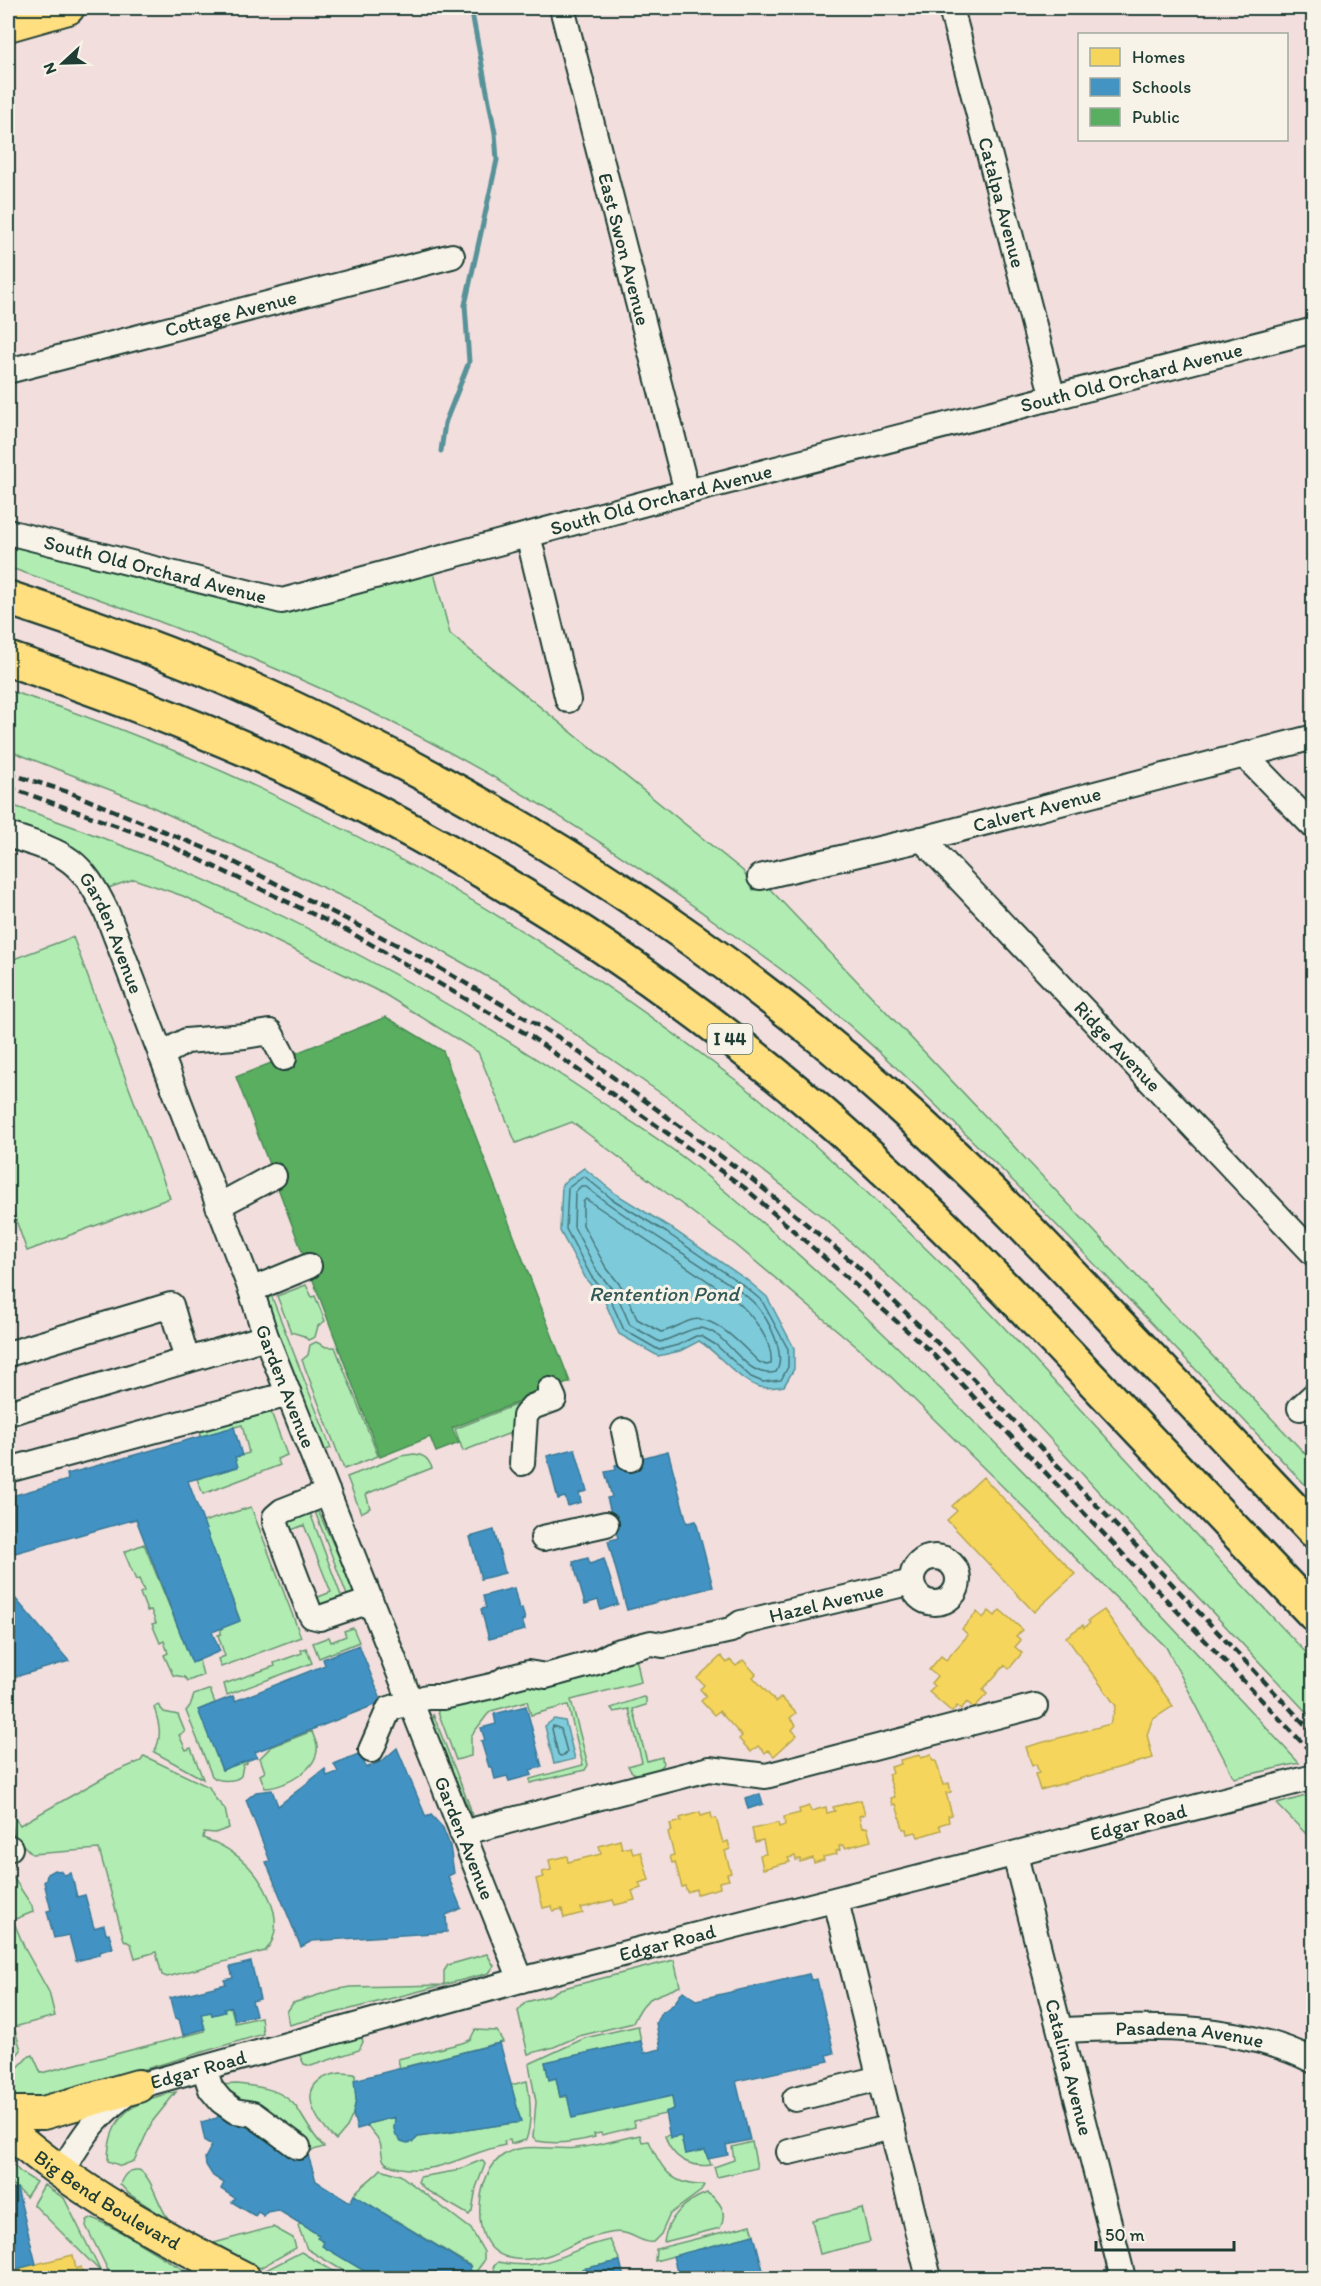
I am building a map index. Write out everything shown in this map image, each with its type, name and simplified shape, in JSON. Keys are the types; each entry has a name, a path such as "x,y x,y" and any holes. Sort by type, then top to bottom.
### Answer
{"highway":[{"path":"8,598 204,669 392,756 572,859 658,916 743,977 825,1041 955,1156 1028,1229 1314,1531"},
{"name":"I 44","path":"8,659 99,690 194,727 378,812 469,863 557,917 669,994 803,1097 880,1165 954,1236 1314,1614"}],"main road":[{"path":"8,25 68,8"},
{"path":"8,2113 43,2113 138,2086"},
{"name":"Big Bend Boulevard","path":"8,2130 101,2199 244,2278"}],"street":[{"name":"East Swon Avenue","path":"562,8 687,492"},
{"name":"Catalpa Avenue","path":"951,8 1053,398"},
{"name":"Cottage Avenue","path":"8,371 452,256"},
{"name":"South Old Orchard Avenue","path":"8,532 282,601 687,492 1314,330"},
{"path":"528,535 568,700"},
{"name":"Calvert Avenue","path":"760,876 922,839 1314,737"},
{"path":"1244,755 1314,827"},
{"name":"Garden Avenue","path":"8,835 54,850 68,858 94,885 107,913 251,1290 266,1337 370,1601 420,1699 462,1833 521,1980"},
{"name":"Ridge Avenue","path":"922,839 1314,1254"},
{"path":"161,1055 186,1041 270,1032 284,1058"},
{"path":"218,1206 274,1176"},
{"path":"251,1290 309,1266"},
{"path":"8,1354 171,1305 187,1360"},
{"path":"8,1413 266,1337"},
{"path":"522,1463 525,1416 532,1407 554,1399 550,1390"},
{"path":"8,1469 289,1394"},
{"path":"624,1431 630,1459"},
{"path":"328,1493 282,1511 275,1518 309,1611 312,1616 320,1618 370,1601"},
{"path":"543,1538 606,1524"},
{"name":"Hazel Avenue","path":"420,1699 443,1697 496,1685 516,1676 546,1676 597,1662 616,1652 651,1643 663,1645 731,1630 741,1623 912,1582"},
{"path":"371,1750 389,1709 420,1699"},
{"path":"462,1833 709,1769 766,1776 1035,1706"},
{"name":"Edgar Road","path":"62,2171 82,2138 104,2110 138,2086 521,1980 1015,1856 1314,1777"},
{"name":"Catalina Avenue","path":"1015,1856 1123,2278"},
{"path":"836,1901 892,2127 925,2278"},
{"name":"Pasadena Avenue","path":"1061,2030 1173,2027 1225,2033 1266,2042 1314,2061"},
{"path":"204,2068 211,2089 221,2101 235,2111 253,2114 298,2147"},
{"path":"795,2099 880,2078"},
{"path":"789,2152 892,2127"}],"green space":[{"path":"8,539 278,610 433,569 450,634 743,871 753,890 768,887 1313,1462 1313,1493 1116,1286 973,1141 854,1029 765,958 597,840 509,786 418,735 327,691 237,652 146,616 8,567"},
{"path":"8,690 107,724 204,763 299,807 391,855 482,907 571,962 657,1021 741,1084 799,1131 854,1181 973,1295 1313,1660 1313,1719 961,1342 824,1218 681,1107 511,990 360,905 144,803 8,750"},
{"path":"8,804 84,831 233,893 378,965 517,1047 680,1155 729,1194 798,1255 933,1381 1092,1543 1299,1763 1234,1778 1166,1647 882,1368 736,1245 572,1122 516,1143 478,1052 384,994 183,896 134,879 108,888 76,852 53,839 8,823"},
{"path":"73,937 170,1198 27,1251 8,1198 8,961"},
{"path":"306,1285 312,1297 315,1296 325,1321 318,1326 315,1337 308,1340 304,1336 291,1332 277,1296"},
{"path":"271,1295 331,1448 324,1451 267,1304"},
{"path":"316,1342 326,1347 335,1347 378,1456 344,1469 302,1360 308,1355 310,1345"},
{"path":"535,1397 516,1431 463,1451 455,1429"},
{"path":"271,1412 287,1455 277,1459 280,1465 203,1494 197,1479 237,1467 235,1457 249,1453 242,1425 201,1436 200,1432"},
{"path":"414,1454 425,1458 432,1468 366,1494 370,1508 361,1513 347,1477 401,1456"},
{"path":"251,1507 301,1637 221,1667 218,1659 225,1656 218,1635 221,1634 221,1628 240,1620 203,1522"},
{"path":"314,1509 319,1513 353,1588 354,1592 348,1598"},
{"path":"309,1510 343,1601 324,1606 319,1604 316,1598 331,1592 304,1525 289,1531 292,1519"},
{"path":"144,1544 192,1662 199,1660 203,1675 188,1681 184,1677 173,1675 164,1655 168,1653 164,1641 160,1643 152,1624 156,1623 151,1610 147,1611 140,1593 144,1591 139,1579 136,1580 124,1552"},
{"path":"353,1628 359,1642 319,1658 313,1643 329,1637 331,1642 346,1636 344,1631"},
{"path":"306,1648 312,1663 227,1695 224,1684 275,1666 274,1663 302,1653 301,1650"},
{"path":"632,1659 637,1662 641,1682 571,1700 588,1765 585,1770 530,1783 530,1779 583,1765 568,1705 531,1715 527,1701 491,1711 471,1736 471,1756 456,1760 437,1709"},
{"path":"208,1690 215,1703 199,1710 222,1770 247,1760 247,1763 243,1765 241,1776 235,1779 222,1780 212,1776 186,1711 194,1695"},
{"path":"646,1698 646,1705 633,1709 647,1761 662,1757 663,1765 655,1772 640,1775 631,1771 628,1766 642,1762 629,1709 614,1712 611,1708"},
{"path":"158,1705 164,1712 178,1715 185,1732 179,1735 186,1750 191,1748 203,1779 154,1752 158,1741 159,1724 154,1707"},
{"path":"433,1714 470,1807 472,1816 432,1727"},
{"path":"312,1731 317,1745 313,1762 291,1781 265,1788 260,1775 265,1772 260,1758 271,1747"},
{"path":"144,1756 209,1787 225,1809 229,1828 215,1833 204,1832 203,1838 228,1849 238,1857 257,1876 264,1887 274,1912 275,1923 275,1933 265,1951 167,1977 162,1975 156,1952 135,1958 131,1944 124,1940 99,1849 32,1854 14,1836 11,1817 13,1816 20,1825 110,1774 141,1761"},
{"path":"1314,1794 1313,1841 1277,1804"},
{"path":"8,1872 32,1906 33,1912 13,1920 25,1949 49,1992 55,2016 14,2027 21,2050 8,2066"},
{"path":"487,1954 494,1966 489,1973 444,1985 444,1971 448,1965"},
{"path":"674,1960 680,1986 647,2001 633,2023 579,2036 554,2047 528,2054 518,2011 526,2002 548,1996 560,1989"},
{"path":"443,1985 289,2025 287,2012 293,2003 334,1990 350,1987"},
{"path":"231,2007 235,2023 261,2017 263,2034 38,2101 13,2099 8,2096 8,2078 28,2057 33,2055 41,2073 205,2031 201,2014 211,2012 212,2015 224,2012 224,2009"},
{"path":"638,2026 641,2041 545,2062 549,2079 556,2078 560,2097 672,2096 674,2109 665,2114 634,2121 635,2127 602,2135 601,2133 594,2134 595,2137 588,2139 559,2143 537,2141 533,2137 536,2102 529,2064 585,2038"},
{"path":"475,2030 497,2031 503,2042 400,2068 398,2059 470,2040"},
{"path":"361,2035 363,2042 359,2050 311,2066 304,2064 299,2054"},
{"path":"341,2073 355,2074 356,2100 347,2127 336,2140 319,2121 311,2100 316,2083 326,2077"},
{"path":"527,2081 530,2111 526,2140 511,2144 510,2140 504,2141 505,2145 441,2166 415,2169 385,2163 379,2140 367,2124 395,2117 394,2127 399,2139 408,2142 418,2137 521,2122 511,2085"},
{"path":"237,2084 277,2092 291,2101 324,2147 307,2152 217,2085"},
{"path":"176,2092 152,2122 134,2161 121,2166 108,2161 113,2132 118,2121 126,2112 148,2100"},
{"path":"640,2135 642,2142 649,2141 668,2173 683,2182 704,2185 701,2191 670,2214 661,2234 653,2242 643,2241 624,2233 610,2233 583,2240 546,2256 531,2259 506,2257 496,2252 488,2244 480,2221 480,2205 484,2183 490,2169 499,2158 522,2148 568,2149"},
{"path":"670,2135 671,2138 681,2136 685,2154 705,2150 711,2165 695,2165 682,2160 668,2143 665,2136"},
{"path":"752,2142 757,2168 717,2177 714,2167 734,2160 732,2147"},
{"path":"8,2159 20,2172 36,2182 26,2197 17,2188 14,2189 11,2179 8,2180"},
{"path":"482,2160 485,2164 469,2215 426,2190 418,2182 420,2177 455,2171"},
{"path":"381,2169 400,2175 471,2229 484,2252 484,2261 475,2273 469,2270 471,2266 354,2195"},
{"path":"139,2170 152,2185 170,2221 129,2194 120,2184 127,2173"},
{"path":"44,2185 64,2198 101,2272 33,2204"},
{"path":"707,2193 722,2208 723,2217 720,2228 664,2242 669,2225 678,2212 691,2201"},
{"path":"862,2208 870,2242 820,2254 812,2220"},
{"path":"93,2218 121,2232 197,2278 112,2278 86,2226 87,2221"},
{"path":"300,2223 319,2235 318,2238 324,2242 323,2246 376,2278 355,2278 307,2249 298,2226"},
{"path":"751,2225 754,2235 655,2261 656,2249"},
{"path":"273,2227 293,2238 296,2248 260,2268 214,2243"},
{"path":"610,2240 620,2261 582,2269 583,2274 565,2278 499,2278 493,2267 498,2262 516,2265 545,2262"},
{"path":"301,2252 345,2278 284,2278 266,2270"}],"water":[{"name":"Rentention Pond","path":"584,1168 616,1194 671,1228 747,1280 767,1297 794,1348 794,1369 784,1386 766,1388 752,1384 699,1341 680,1351 658,1356 619,1334 605,1302 586,1279 560,1231 562,1184"},
{"path":"554,1719 565,1721 575,1759 554,1764 545,1726"}],"building: Homes":[{"path":"983,1477 1075,1574 1034,1612 947,1520 957,1511 952,1506"},
{"path":"1000,1610 1023,1630 1016,1636 1021,1640 1015,1647 1022,1653 1009,1669 1005,1665 985,1687 983,1690 987,1694 974,1708 967,1702 961,1709 957,1706 952,1712 929,1692 934,1686 931,1683 937,1676 929,1670 941,1656 946,1660 968,1635 962,1629 977,1612 983,1618 989,1611 995,1616"},
{"path":"1104,1610 1173,1706 1152,1720 1147,1735 1153,1758 1040,1790 1035,1774 1039,1773 1036,1764 1032,1766 1026,1747 1110,1724 1116,1706 1066,1637 1083,1625 1084,1628 1090,1623 1088,1621"},
{"path":"721,1656 727,1663 730,1660 736,1666 743,1660 756,1674 753,1677 776,1702 781,1697 796,1713 790,1718 796,1725 792,1730 797,1735 774,1756 768,1750 765,1753 758,1746 751,1752 739,1739 742,1736 719,1711 714,1715 701,1701 706,1696 700,1689 704,1685 697,1678"},
{"path":"920,1755 921,1758 931,1755 933,1761 936,1761 943,1785 949,1783 951,1792 946,1793 952,1815 948,1816 949,1822 939,1825 941,1830 918,1837 916,1832 907,1834 906,1829 903,1829 896,1804 893,1805 891,1798 895,1797 888,1774 893,1773 891,1767 901,1764 900,1760"},
{"path":"861,1800 865,1814 859,1816 862,1828 867,1827 871,1841 845,1848 844,1845 839,1846 840,1850 836,1851 837,1854 823,1857 824,1860 814,1863 813,1858 800,1862 800,1859 796,1860 795,1856 788,1858 790,1862 763,1869 760,1855 766,1854 763,1840 755,1842 752,1829 778,1823 779,1827 785,1825 784,1817 800,1813 799,1809 809,1806 811,1811 826,1807 827,1813 835,1811 833,1807"},
{"path":"700,1812 701,1816 711,1813 712,1819 716,1818 723,1843 728,1841 730,1849 725,1851 731,1873 727,1874 729,1880 719,1882 720,1888 697,1894 696,1889 687,1892 685,1886 682,1887 675,1862 672,1863 670,1856 674,1855 668,1832 672,1831 670,1824 681,1821 680,1818"},
{"path":"620,1840 622,1849 631,1847 633,1854 641,1852 649,1880 639,1883 641,1888 632,1891 635,1900 615,1905 613,1900 581,1908 583,1913 564,1918 562,1909 553,1911 552,1906 543,1908 536,1879 544,1877 542,1872 551,1870 549,1860 567,1856 568,1862 601,1854 599,1846"},
{"path":"73,2255 76,2269 81,2267 84,2278 8,2278 8,2271"}],"building: Schools":[{"path":"234,1427 242,1456 235,1457 238,1467 188,1481 240,1621 212,1632 220,1651 192,1663 136,1519 8,1555 8,1497 68,1480 67,1474"},
{"path":"575,1449 587,1491 579,1493 581,1502 568,1506 565,1497 558,1499 547,1456"},
{"path":"668,1451 687,1523 696,1521 713,1587 627,1610 608,1541 618,1538 607,1498 612,1497 605,1472 616,1470 615,1465"},
{"path":"494,1530 505,1573 481,1579 470,1537"},
{"path":"588,1558 590,1564 604,1559 618,1604 601,1610 598,1600 585,1604 573,1562"},
{"path":"514,1588 519,1609 522,1608 525,1630 489,1639 481,1609 486,1608 483,1596"},
{"path":"8,1590 69,1661 8,1679"},
{"path":"359,1645 382,1702 255,1752 257,1757 222,1770 198,1710 233,1696 235,1701 325,1665 323,1659"},
{"path":"526,1706 542,1767 530,1770 532,1775 509,1781 507,1776 495,1779 481,1741 485,1740 481,1728 496,1724 494,1714"},
{"path":"397,1748 426,1817 431,1815 443,1828 450,1846 454,1873 448,1876 461,1908 446,1915 447,1932 312,1941 301,1947 266,1862 270,1861 246,1800 256,1792 272,1790 278,1806 325,1769 327,1776 338,1772 334,1764 361,1753 366,1768 382,1761"},
{"path":"760,1794 763,1804 748,1809 745,1798"},
{"path":"54,1870 64,1875 71,1873 77,1897 85,1895 94,1928 104,1925 113,1948 99,1952 99,1955 76,1961 69,1935 54,1938 47,1911 51,1910 44,1882 47,1874"},
{"path":"251,1962 260,1999 252,2001 256,2015 235,2020 231,2007 224,2009 225,2012 212,2015 211,2012 201,2014 205,2029 183,2035 179,2019 175,2019 170,1998 226,1984 224,1980 233,1978 230,1967"},
{"path":"809,1974 811,1980 817,1979 834,2053 827,2055 829,2061 736,2081 750,2140 726,2145 728,2155 708,2159 705,2150 685,2154 681,2136 670,2138 665,2112 674,2109 672,2096 572,2118 567,2095 560,2097 556,2078 549,2080 545,2062 641,2041 644,2053 661,2049 656,2023 660,2014 674,2004 683,1991 696,2000"},
{"path":"500,2043 521,2122 418,2137 413,2142 407,2143 401,2141 396,2135 395,2117 357,2129 353,2114 356,2100 354,2080"},
{"path":"220,2111 294,2155 307,2152 316,2181 350,2202 354,2195 471,2267 469,2270 475,2273 474,2276 477,2278 376,2278 322,2246 324,2242 317,2238 319,2235 278,2210 267,2212 264,2216 258,2212 255,2216 232,2202 235,2198 221,2189 224,2183 213,2176 206,2165 205,2158 212,2145 205,2141 201,2122 217,2118"},
{"path":"17,2188 36,2264 8,2271 8,2190"},
{"path":"754,2235 765,2278 679,2278 673,2256"},
{"path":"620,2261 624,2278 565,2278 583,2274 582,2269"}],"building: Public":[{"path":"386,1017 443,1051 570,1382 452,1428 459,1443 436,1452 430,1437 380,1457 236,1077"}],"waterway":[{"path":"441,451 445,423 469,362 465,305 497,160 495,133 471,8"}],"railway":[{"path":"8,773 71,793 214,852 417,955 558,1037 748,1176 856,1265 948,1353 1140,1550 1314,1734"},
{"path":"8,787 165,843 348,931 530,1036 745,1188 929,1350 1314,1755"}]}
